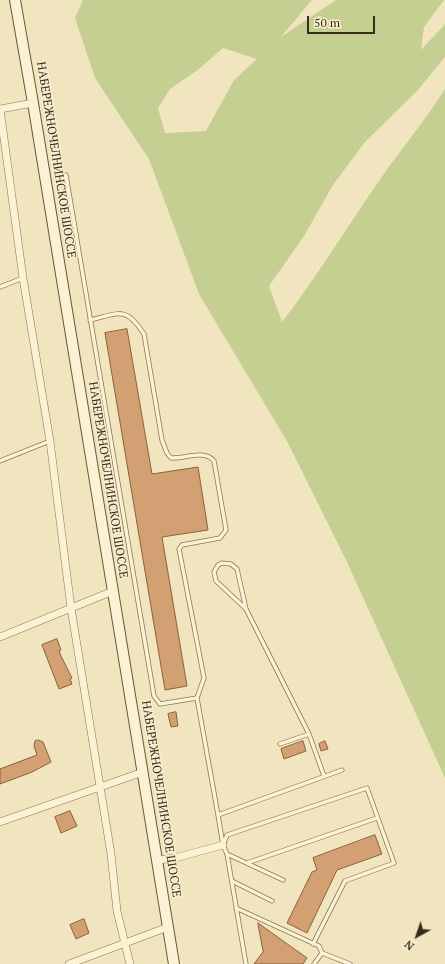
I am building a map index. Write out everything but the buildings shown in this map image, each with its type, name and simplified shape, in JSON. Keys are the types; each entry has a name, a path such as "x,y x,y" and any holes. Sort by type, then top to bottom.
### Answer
{"main road":[{"name":"НАБЕРЕЖНОЧЕЛНИНСКОЕ ШОССЕ","path":"15,0 174,964"}],"street":[{"path":"33,103 0,109 23,278 50,441 72,608 111,854 117,911 130,964"},
{"path":"0,637 113,591"},
{"path":"0,822 143,772"},
{"path":"158,860 175,858 223,845"},
{"path":"69,964 168,927"}],"lane":[{"path":"66,175 154,696 160,704 197,698"},
{"path":"0,286 23,278"},
{"path":"90,320 119,314 128,315 135,320 144,334 162,440 167,453 171,458 182,458 203,454 209,456 214,461 226,530 220,538 182,545 179,549 204,678 197,698 223,845 227,854 232,881 246,964"},
{"path":"0,461 50,441"},
{"path":"246,609 216,581 214,572 218,565 231,564 237,569 246,609 309,734 324,776"},
{"path":"280,744 309,734"},
{"path":"218,815 342,770"},
{"path":"223,845 227,835 367,788 394,863 345,881 313,944"},
{"path":"247,863 378,818"},
{"path":"227,854 282,880"},
{"path":"232,881 272,901"},
{"path":"236,908 318,946 322,953 350,964"},
{"path":"314,964 322,953"}],"green space":[{"path":"83,0 312,0 281,37 336,0 444,0 424,27 421,50 445,24 445,57 417,91 365,142 333,185 304,236 269,286 282,322 307,288 387,169 445,89 445,778 346,560 288,443 199,294 149,159 95,78 75,18","holes":["223,48 257,59 234,80 206,131 165,133 158,108 170,89 199,69"]}]}
